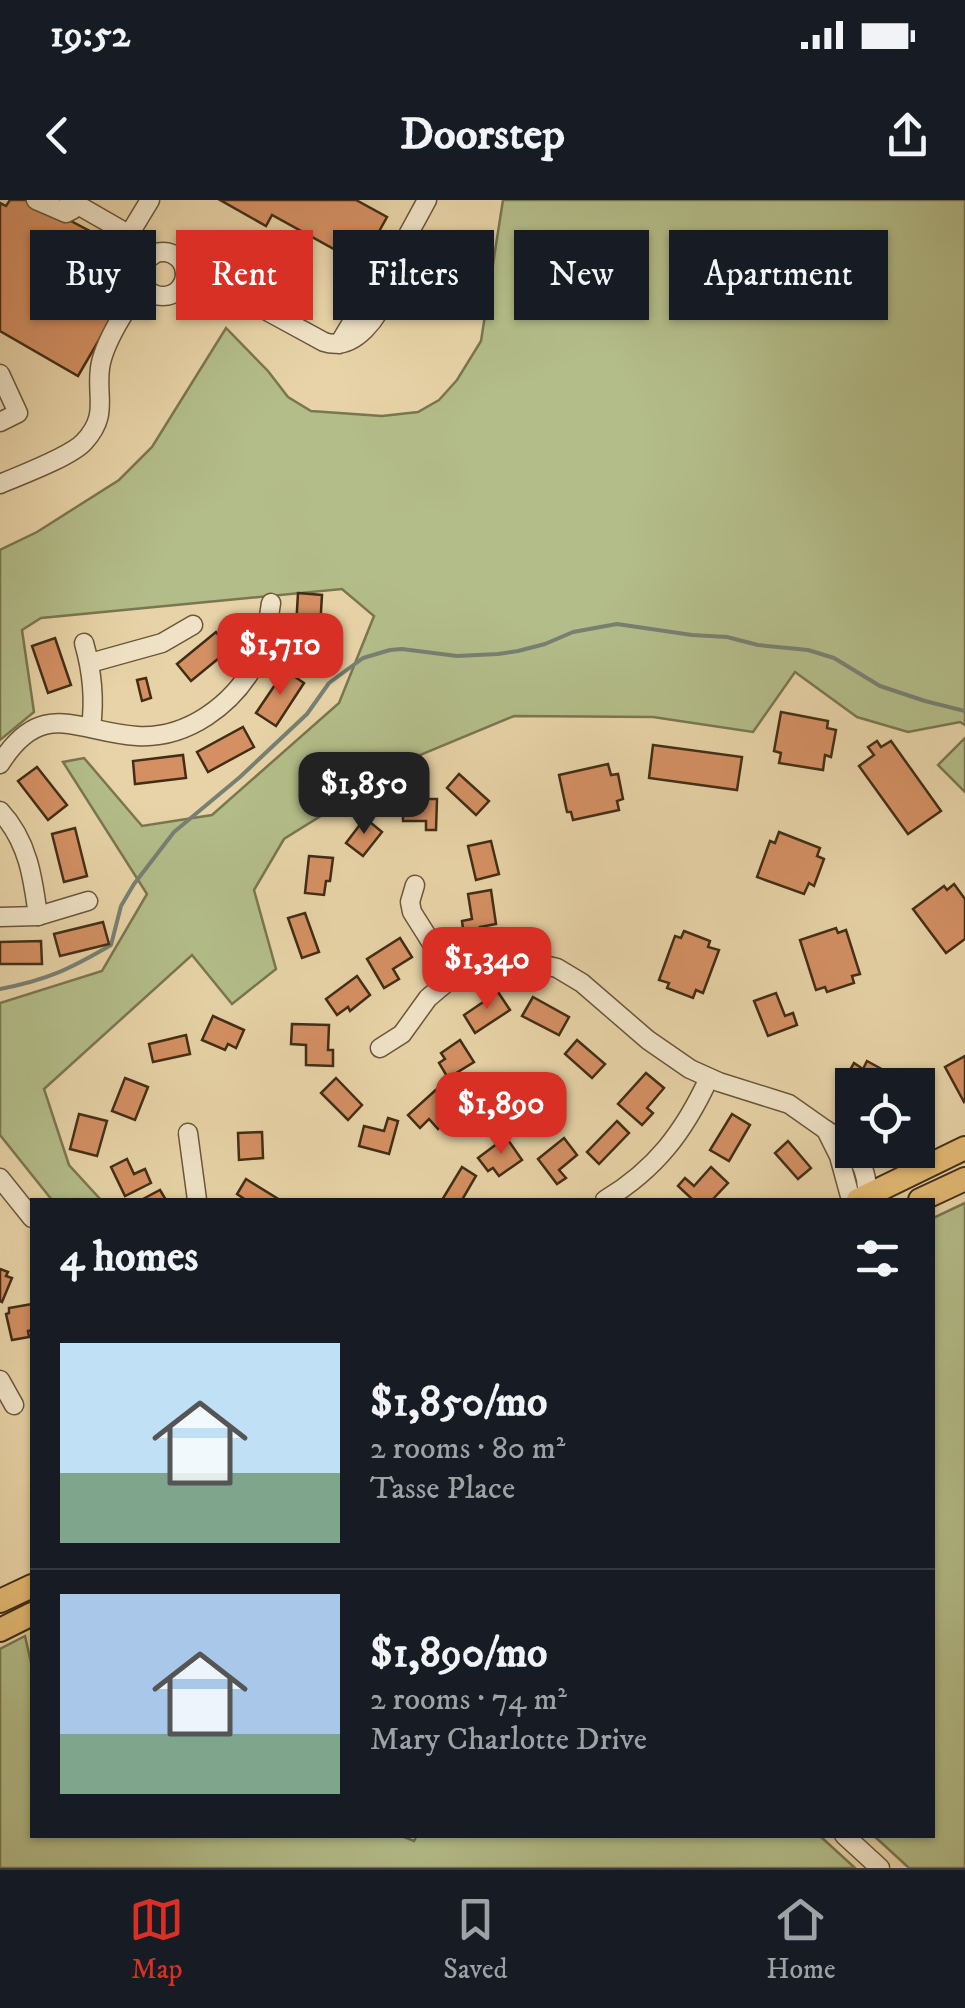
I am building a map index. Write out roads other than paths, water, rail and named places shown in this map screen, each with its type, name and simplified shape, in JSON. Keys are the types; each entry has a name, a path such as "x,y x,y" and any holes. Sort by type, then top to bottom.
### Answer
{"main road":[{"path":"862,1198 965,1148"},
{"path":"924,1198 965,1178"},
{"path":"0,1601 30,1587"},
{"path":"0,1630 30,1615"}],"street":[{"path":"36,200 62,212 69,212 74,201 122,230"},
{"path":"133,230 150,200"},
{"path":"284,320 324,342 340,344 354,339 369,324 386,294 391,266 427,200"},
{"path":"0,484 73,451 88,438 101,414 102,356 122,320"},
{"path":"0,374 18,413 0,422"},
{"path":"0,764 30,730 56,723 138,736 185,727 205,718 240,687 257,662 271,602"},
{"path":"90,663 162,642 193,625"},
{"path":"84,643 94,705 91,727"},
{"path":"0,811 15,829 26,855 38,916"},
{"path":"415,885 410,902 412,912 453,977"},
{"path":"0,917 38,916 88,901"},
{"path":"380,1048 402,1034 428,998 453,977 478,965 532,962 557,968 582,983 676,1061 708,1078 789,1104 847,1144 863,1165 867,1180 860,1198"},
{"path":"608,1198 658,1159 687,1120 708,1078"},
{"path":"188,1133 197,1198"},
{"path":"0,1178 30,1216"},
{"path":"0,1380 14,1405"},
{"path":"847,1838 880,1868"}],"waterway":[{"path":"0,989 58,973 111,945 121,906 174,832 307,714 329,683 363,658 390,650 457,656 498,654 617,624 808,650 834,658 880,686 965,711"}]}
